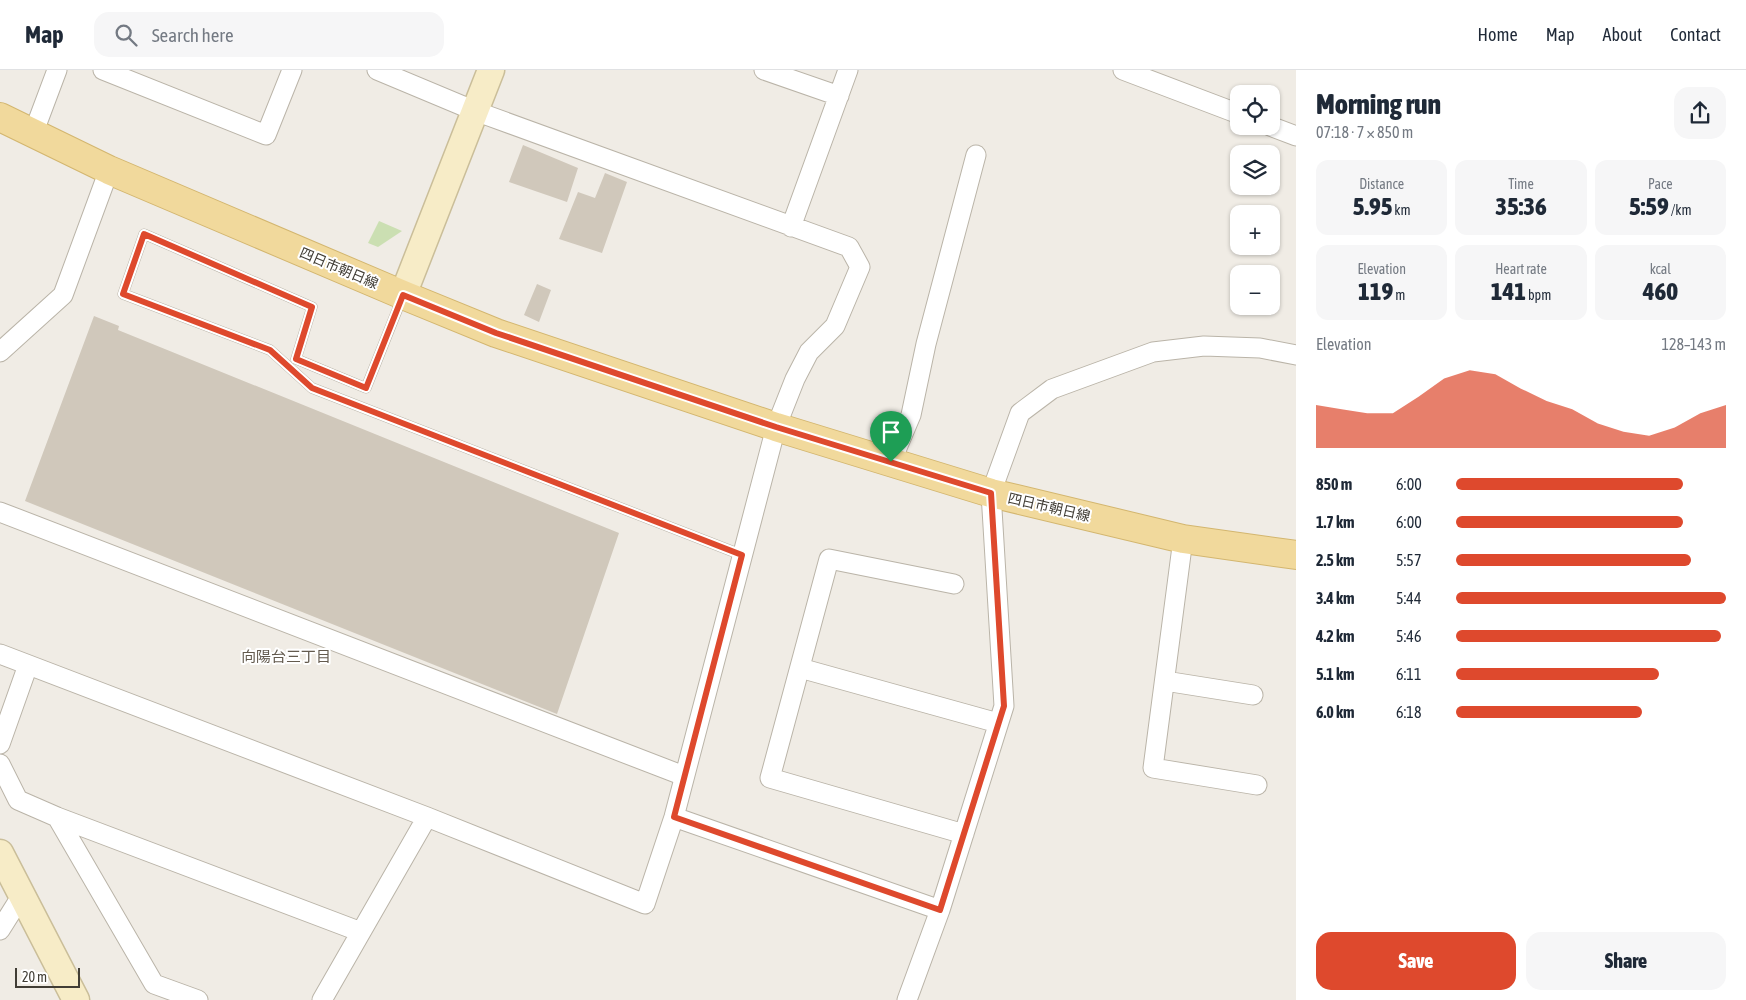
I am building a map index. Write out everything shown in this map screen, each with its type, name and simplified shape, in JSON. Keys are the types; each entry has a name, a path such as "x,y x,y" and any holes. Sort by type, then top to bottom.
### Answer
{"main road":[{"name":"四日市朝日線","path":"0,117 109,170 496,333 776,427 991,493 1183,539 1296,555"}],"street":[{"path":"33,134 57,70"},
{"path":"103,70 266,135 292,70"},
{"path":"0,654 427,817 645,904 674,817 776,427 795,379 809,352 835,326 860,267 849,247 475,111 377,70"},
{"path":"403,295 491,70"},
{"path":"764,70 839,96"},
{"path":"791,227 848,70"},
{"path":"1123,70 1230,111"},
{"path":"1280,130 1296,136"},
{"path":"891,462 911,415 926,344 976,155"},
{"path":"0,352 63,294 109,170"},
{"path":"907,1000 940,910 1004,706 991,493 1020,413 1052,389 1153,352 1204,346 1260,348 1296,355"},
{"path":"0,512 684,776"},
{"path":"1183,539 1153,768 1257,785"},
{"path":"954,584 829,559 770,778 964,834"},
{"path":"0,744 28,666"},
{"path":"800,668 998,723"},
{"path":"1165,681 1254,695"},
{"path":"0,764 18,800 57,818 361,932"},
{"path":"322,1000 427,817"},
{"path":"674,817 940,910"},
{"path":"57,818 154,984 198,1000"},
{"path":"0,853 76,1000"},
{"path":"0,930 22,895"}],"lane":[{"path":"403,295 366,388 296,359 312,307 144,234 123,294 270,350 312,388 742,555"}],"green space":[{"path":"379,221 402,231 378,247 368,243"}],"building":[{"path":"523,145 578,168 567,202 509,182"},
{"path":"605,173 627,182 602,253 559,239 578,192 595,198"},
{"path":"537,284 551,290 539,322 524,315"},
{"path":"94,316 119,326 118,330 619,533 557,714 25,501"}],"district":[{"name":"向陽台三丁目","path":"286,657"}],"route":[{"path":"144,234 312,307 296,359 366,388 403,295 496,333 776,427 891,462 991,493 1004,706 940,910 674,817 742,555 312,388 270,350 123,294 144,234"}]}
